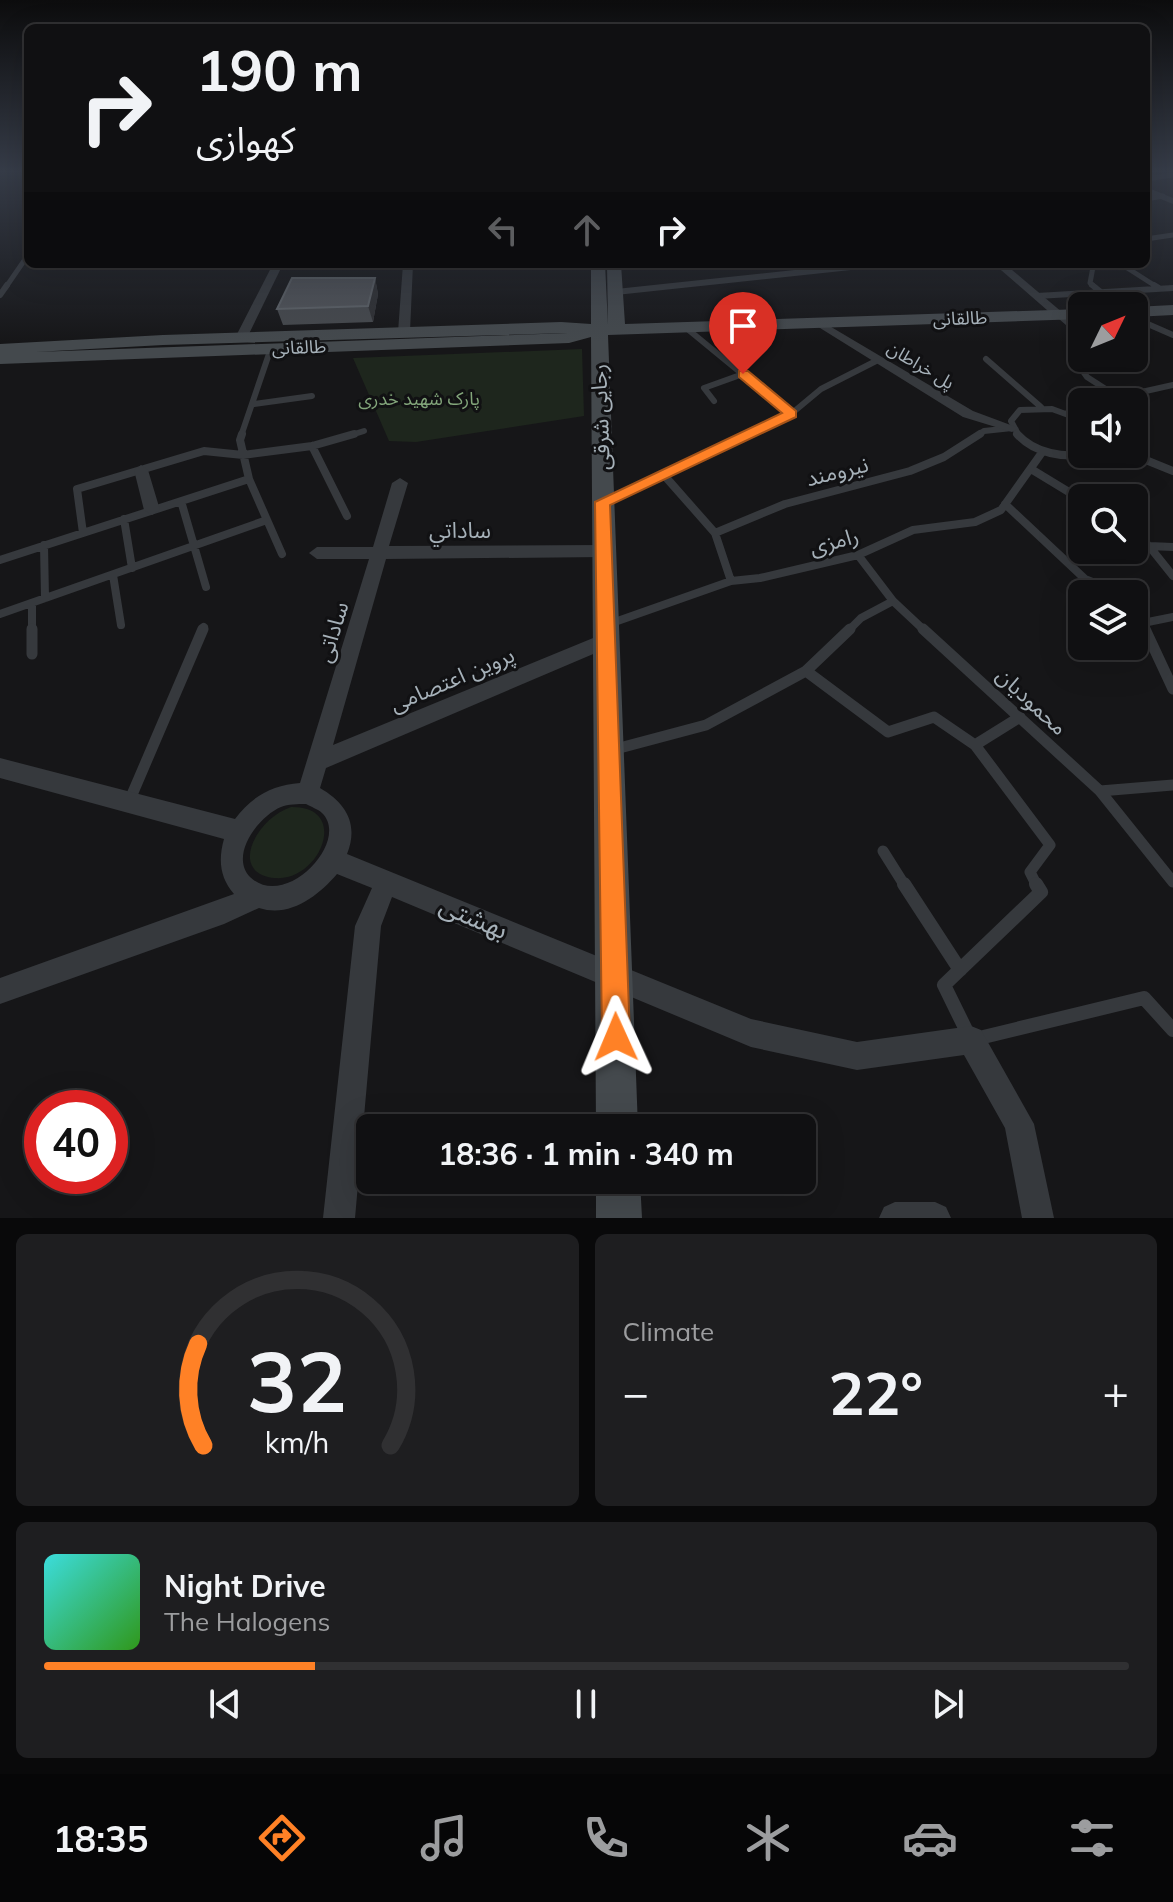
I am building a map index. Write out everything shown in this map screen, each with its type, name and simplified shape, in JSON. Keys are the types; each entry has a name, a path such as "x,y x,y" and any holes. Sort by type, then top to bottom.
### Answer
{"main road":[{"path":"599,268 607,330"},
{"path":"607,330 616,292 614,268"},
{"path":"1148,313 1173,310"},
{"name":"طالقانی","path":"0,349 404,332 561,327 607,330 1068,315"},
{"name":"طالقانی","path":"0,359 569,338 607,330"},
{"name":"رجایی شرقی","path":"607,330 602,502 617,1114"},
{"path":"618,1194 619,1218"}],"street":[{"path":"241,338 276,268"},
{"path":"404,332 408,268"},
{"path":"616,292 841,268"},
{"path":"1004,268 1059,315"},
{"name":"پل خراطان","path":"816,321 968,414 1012,428"},
{"path":"141,470 152,510"},
{"name":"ساداتی","path":"308,793 400,483"},
{"name":"ساداتي","path":"317,553 604,551"},
{"name":"پروین اعتصامی","path":"317,762 605,633"},
{"path":"0,768 239,832"},
{"path":"308,793 322,798 333,808 340,821 340,837 333,860 310,886 291,896 272,899 255,897 241,888 233,874 231,858 239,832 257,810 273,799 308,793"},
{"name":"بهشتی","path":"333,860 751,1033 857,1056 971,1040"},
{"path":"339,1218 368,926 387,880"},
{"path":"0,991 224,912 255,897"},
{"path":"971,1040 1019,1124 1038,1218"}],"lane":[{"path":"1150,238 1173,235"},
{"path":"0,295 24,261"},
{"path":"1093,268 1090,283 1101,292 1173,288"},
{"path":"1128,268 1160,288"},
{"path":"1037,296 1068,294"},
{"path":"1059,315 1068,323"},
{"path":"1148,322 1173,335"},
{"path":"685,327 791,414"},
{"path":"271,348 240,440 249,479 282,554"},
{"path":"986,359 1041,407"},
{"path":"602,502 791,414 821,389 878,360"},
{"path":"1083,372 1104,388"},
{"path":"714,401 704,388 743,374"},
{"path":"1148,390 1173,385"},
{"path":"254,404 312,396"},
{"path":"1067,413 1041,407 1020,410 1013,415 1012,428 1018,436 1043,451 1068,455"},
{"name":"نیرومند","path":"715,533 785,504 910,471 955,451 984,431 1012,428"},
{"path":"83,533 77,489 204,451 243,455 312,446 364,431"},
{"path":"312,446 347,516"},
{"name":"رامزی","path":"605,633 731,581 760,578 858,555 913,530 975,522 1001,510 1043,451"},
{"path":"1148,461 1173,471"},
{"path":"1031,469 1068,491"},
{"path":"663,474 715,533 731,581"},
{"path":"0,560 249,479"},
{"path":"181,501 206,587"},
{"path":"1005,504 1087,580"},
{"path":"124,519 132,568"},
{"path":"0,614 267,520"},
{"path":"44,545 45,598"},
{"path":"1149,546 1173,547"},
{"path":"1149,546 1173,576"},
{"name":"محمودیان","path":"858,555 893,601 1100,791 1173,882"},
{"path":"113,575 121,625"},
{"path":"609,751 706,725 806,671 861,618 893,601"},
{"path":"32,603 32,654"},
{"path":"1148,622 1173,617"},
{"path":"128,804 204,627"},
{"path":"1148,636 1159,666 1173,689"},
{"path":"806,671 888,732 934,717 975,745 1050,845 1030,872 1041,892 944,985 971,1040 1144,998 1173,1030"},
{"path":"975,745 1020,717"},
{"path":"1100,791 1173,785"},
{"path":"883,851 960,970"}],"green space":[{"name":"پارک شهید خدری","path":"582,349 584,416 416,442 389,441 353,358"},
{"path":"291,807 309,810 320,818 324,830 322,844 316,857 291,876 275,878 261,874 253,867 250,857 252,846 267,823"}],"building":[{"path":"292,278 375,278 368,306 277,309"}],"route":[{"path":"616,1037 602,502 791,414 743,374"}]}
